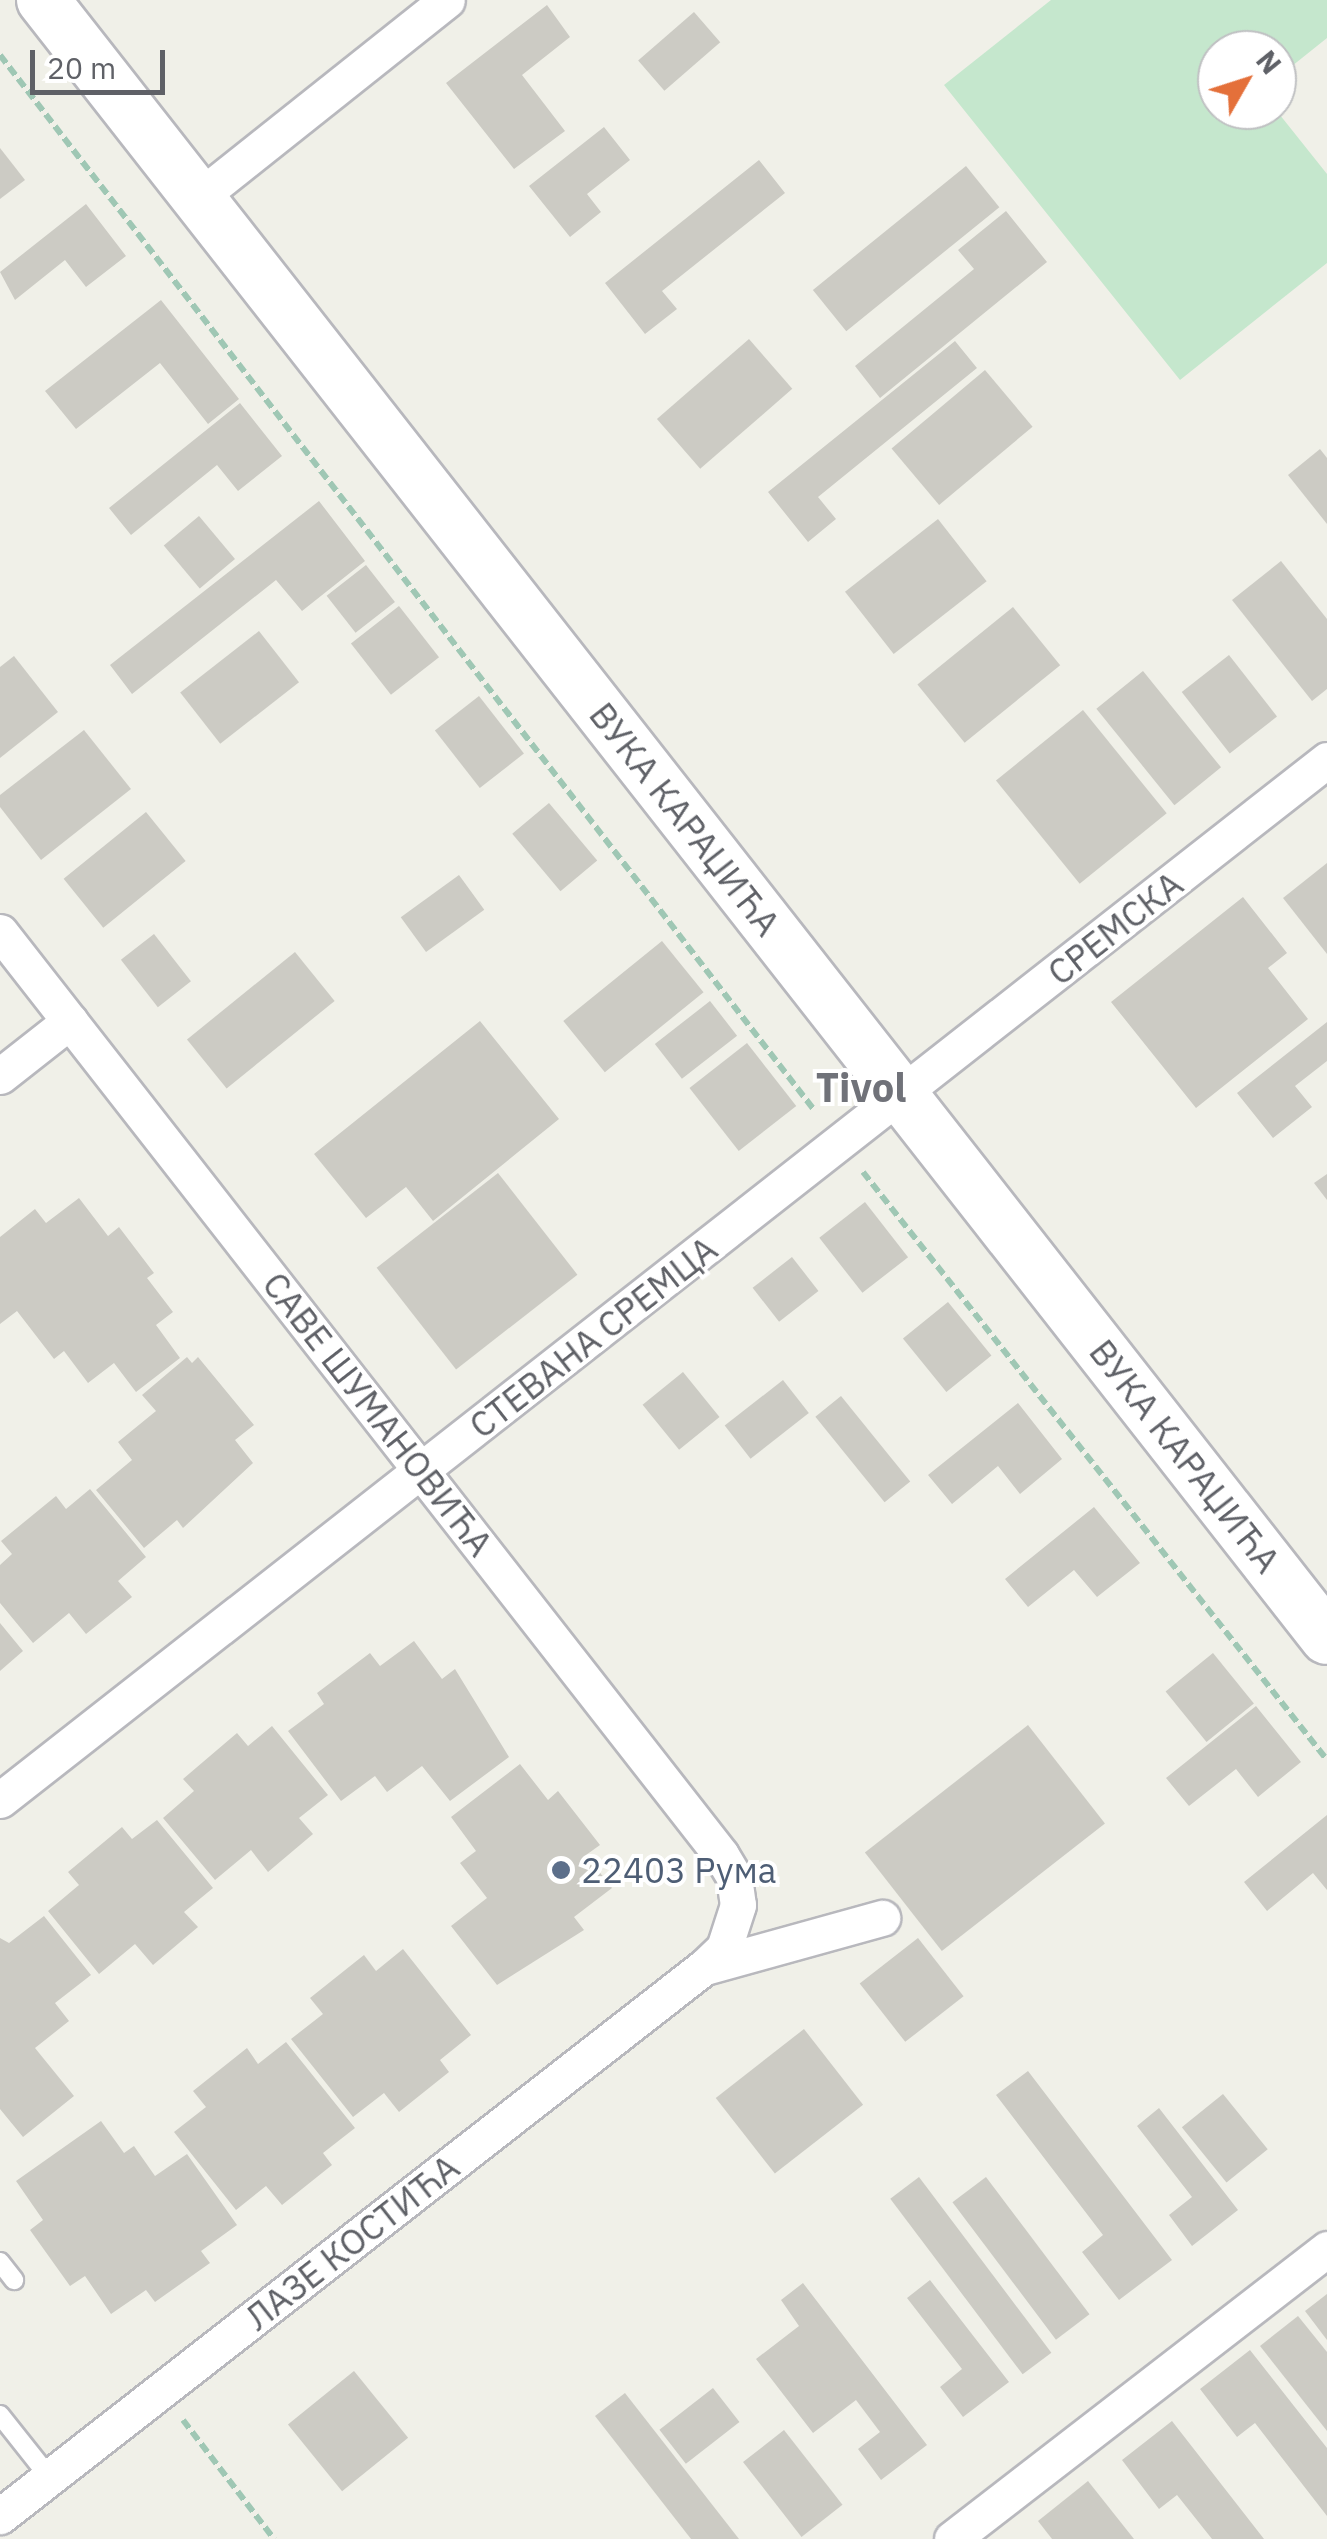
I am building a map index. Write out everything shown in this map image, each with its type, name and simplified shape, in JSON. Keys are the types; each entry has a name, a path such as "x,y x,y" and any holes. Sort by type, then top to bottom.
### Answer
{"main road":[{"name":"ВУКА КАРАЏИЋА","path":"43,0 1327,1638"}],"street":[{"path":"198,198 447,0"},
{"name":"СРЕМСКА","path":"902,1096 1327,760"},
{"name":"САВЕ ШУМАНОВИЋА","path":"0,932 720,1854 734,1877 738,1905"},
{"path":"0,1076 70,1021"},
{"name":"СТЕВАНА СРЕМЦА","path":"0,1800 902,1096"},
{"name":"ЛАЗЕ КОСТИЋА","path":"0,2516 704,1968 724,1948 738,1905"},
{"name":"ЛАЗЕ КОСТИЋА","path":"704,1968 882,1918"},
{"path":"952,2539 1327,2249"}],"lane":[{"path":"0,2262 14,2280"},
{"path":"0,2415 50,2478"}],"path":[{"path":"0,56 842,1145 1327,1760"},
{"path":"161,2391 274,2539"}],"green space":[{"path":"1051,0 1327,0 1327,38 1297,62 1297,30 1197,30 1197,130 1292,130 1327,174 1327,263 1180,380 944,85"}],"building":[{"path":"547,5 570,37 522,75 565,131 514,169 446,83"},
{"path":"694,12 720,42 664,91 638,61"},
{"path":"604,127 630,160 587,194 601,212 570,237 529,186"},
{"path":"0,148 25,180 0,199"},
{"path":"759,160 785,193 662,291 677,309 645,334 605,283"},
{"path":"966,166 999,207 846,331 813,290"},
{"path":"86,204 126,256 86,287 65,260 15,300 0,272"},
{"path":"1006,211 1047,262 880,398 855,366 974,269 958,250"},
{"path":"161,300 239,399 208,424 160,363 76,429 45,391"},
{"path":"749,339 792,389 700,469 657,419"},
{"path":"955,341 977,368 818,497 836,519 808,542 768,492"},
{"path":"985,370 1033,427 939,505 892,448"},
{"path":"240,403 282,456 238,491 217,465 131,535 109,508"},
{"path":"1320,449 1327,458 1327,524 1288,475"},
{"path":"319,501 365,561 302,611 276,580 132,694 110,665"},
{"path":"199,516 235,559 200,588 164,546"},
{"path":"938,519 987,581 894,654 845,592"},
{"path":"1281,561 1327,619 1327,689 1312,701 1232,600"},
{"path":"366,565 395,602 356,633 327,596"},
{"path":"399,606 439,657 391,695 351,644"},
{"path":"1013,607 1060,665 965,743 917,684"},
{"path":"259,631 299,682 220,744 180,693"},
{"path":"1229,655 1277,716 1230,753 1182,692"},
{"path":"14,656 58,712 0,758 0,667"},
{"path":"1143,671 1221,767 1174,805 1096,709"},
{"path":"479,696 524,754 480,788 435,730"},
{"path":"1083,710 1167,813 1080,884 996,780"},
{"path":"84,730 131,789 41,860 0,807 0,795"},
{"path":"549,803 597,860 560,891 512,834"},
{"path":"146,812 186,861 103,928 64,879"},
{"path":"1327,863 1327,954 1283,898"},
{"path":"459,875 484,910 426,952 401,917"},
{"path":"1243,897 1287,953 1268,968 1308,1019 1196,1108 1111,1002"},
{"path":"154,934 191,981 158,1007 121,960"},
{"path":"662,941 704,992 605,1072 563,1021"},
{"path":"295,952 335,1001 227,1088 187,1039"},
{"path":"710,1001 737,1036 682,1079 655,1044"},
{"path":"480,1021 559,1119 433,1221 406,1187 366,1218 314,1154"},
{"path":"1327,1022 1327,1061 1295,1086 1312,1107 1273,1138 1237,1093"},
{"path":"747,1043 796,1106 739,1151 689,1088"},
{"path":"498,1173 577,1275 456,1369 377,1268"},
{"path":"1327,1174 1327,1200 1314,1183"},
{"path":"79,1198 108,1236 119,1227 154,1273 147,1278 173,1312 156,1325 180,1358 136,1392 114,1363 88,1383 64,1351 54,1359 17,1311 0,1324 0,1237 35,1209 46,1223"},
{"path":"865,1202 908,1257 862,1293 819,1238"},
{"path":"792,1257 818,1291 779,1322 753,1288"},
{"path":"948,1302 991,1356 946,1392 903,1339"},
{"path":"187,1357 192,1363 198,1357 254,1425 235,1440 253,1463 183,1528 177,1520 144,1548 96,1490 132,1460 118,1442 156,1411 142,1395"},
{"path":"683,1372 720,1417 679,1450 643,1405"},
{"path":"783,1380 809,1413 751,1459 725,1426"},
{"path":"841,1396 910,1481 885,1502 815,1417"},
{"path":"1018,1403 1062,1459 1020,1494 998,1466 952,1504 928,1475"},
{"path":"90,1489 146,1557 118,1581 132,1597 86,1634 69,1613 33,1643 0,1603 0,1565 12,1554 1,1541 56,1496 66,1509"},
{"path":"1094,1507 1140,1563 1097,1597 1074,1570 1028,1607 1005,1579"},
{"path":"0,1623 23,1651 0,1671"},
{"path":"414,1641 442,1679 455,1669 509,1757 450,1801 422,1766 387,1792 375,1776 341,1801 288,1731 324,1704 317,1693 370,1653 380,1666"},
{"path":"1213,1653 1254,1704 1206,1742 1166,1691"},
{"path":"1256,1706 1301,1762 1258,1797 1236,1769 1189,1806 1166,1778"},
{"path":"1028,1725 1105,1824 942,1951 865,1852"},
{"path":"272,1726 328,1795 299,1818 313,1834 268,1872 251,1850 215,1880 163,1818 194,1791 183,1779 237,1733 248,1746"},
{"path":"520,1764 548,1800 558,1791 600,1845 586,1855 612,1888 574,1917 584,1930 497,1985 451,1926 487,1898 460,1863 476,1851 451,1817"},
{"path":"1327,1815 1327,1890 1313,1873 1267,1911 1244,1882"},
{"path":"157,1820 213,1888 184,1912 198,1927 153,1965 135,1944 99,1974 48,1911 79,1885 68,1872 122,1827 132,1839"},
{"path":"44,1916 91,1975 55,2003 69,2021 35,2048 74,2096 23,2137 0,2109 0,1938 9,1943"},
{"path":"918,1938 964,1996 905,2042 860,1984"},
{"path":"403,1949 471,2035 440,2060 449,2072 399,2112 384,2093 353,2117 291,2039 323,2014 310,1998 364,1955 376,1971"},
{"path":"804,2029 863,2105 775,2174 716,2098"},
{"path":"286,2042 355,2128 323,2153 332,2165 282,2205 266,2186 236,2210 174,2132 206,2107 193,2091 247,2048 258,2064"},
{"path":"1028,2071 1172,2260 1119,2300 1082,2252 1103,2235 996,2095"},
{"path":"1223,2094 1268,2149 1226,2183 1182,2127"},
{"path":"1159,2108 1238,2210 1192,2246 1169,2215 1192,2197 1137,2126"},
{"path":"101,2121 124,2153 134,2146 155,2176 187,2154 237,2225 201,2251 210,2263 155,2302 146,2290 111,2314 85,2276 70,2286 30,2230 43,2220 16,2181"},
{"path":"919,2177 1051,2353 1023,2374 890,2199"},
{"path":"986,2177 1090,2314 1056,2340 952,2202"},
{"path":"930,2280 1009,2382 963,2417 940,2387 962,2369 907,2298"},
{"path":"803,2283 927,2445 881,2480 858,2449 880,2432 856,2400 813,2433 756,2359 799,2326 781,2300"},
{"path":"1327,2294 1327,2340 1305,2311"},
{"path":"1298,2316 1327,2352 1327,2431 1260,2346"},
{"path":"1250,2350 1327,2448 1327,2516 1255,2423 1237,2437 1200,2389"},
{"path":"354,2371 408,2438 342,2491 288,2424"},
{"path":"713,2388 739,2422 686,2464 659,2430"},
{"path":"625,2393 739,2539 691,2539 595,2416"},
{"path":"1172,2421 1264,2539 1212,2539 1177,2495 1159,2509 1122,2460"},
{"path":"784,2430 842,2505 802,2537 743,2462"},
{"path":"1088,2481 1134,2539 1052,2539 1038,2521"}],"place":[{"name":"22403 Рума","path":"561,1870"}],"district":[{"name":"Tivol","path":"861,1087"}]}
